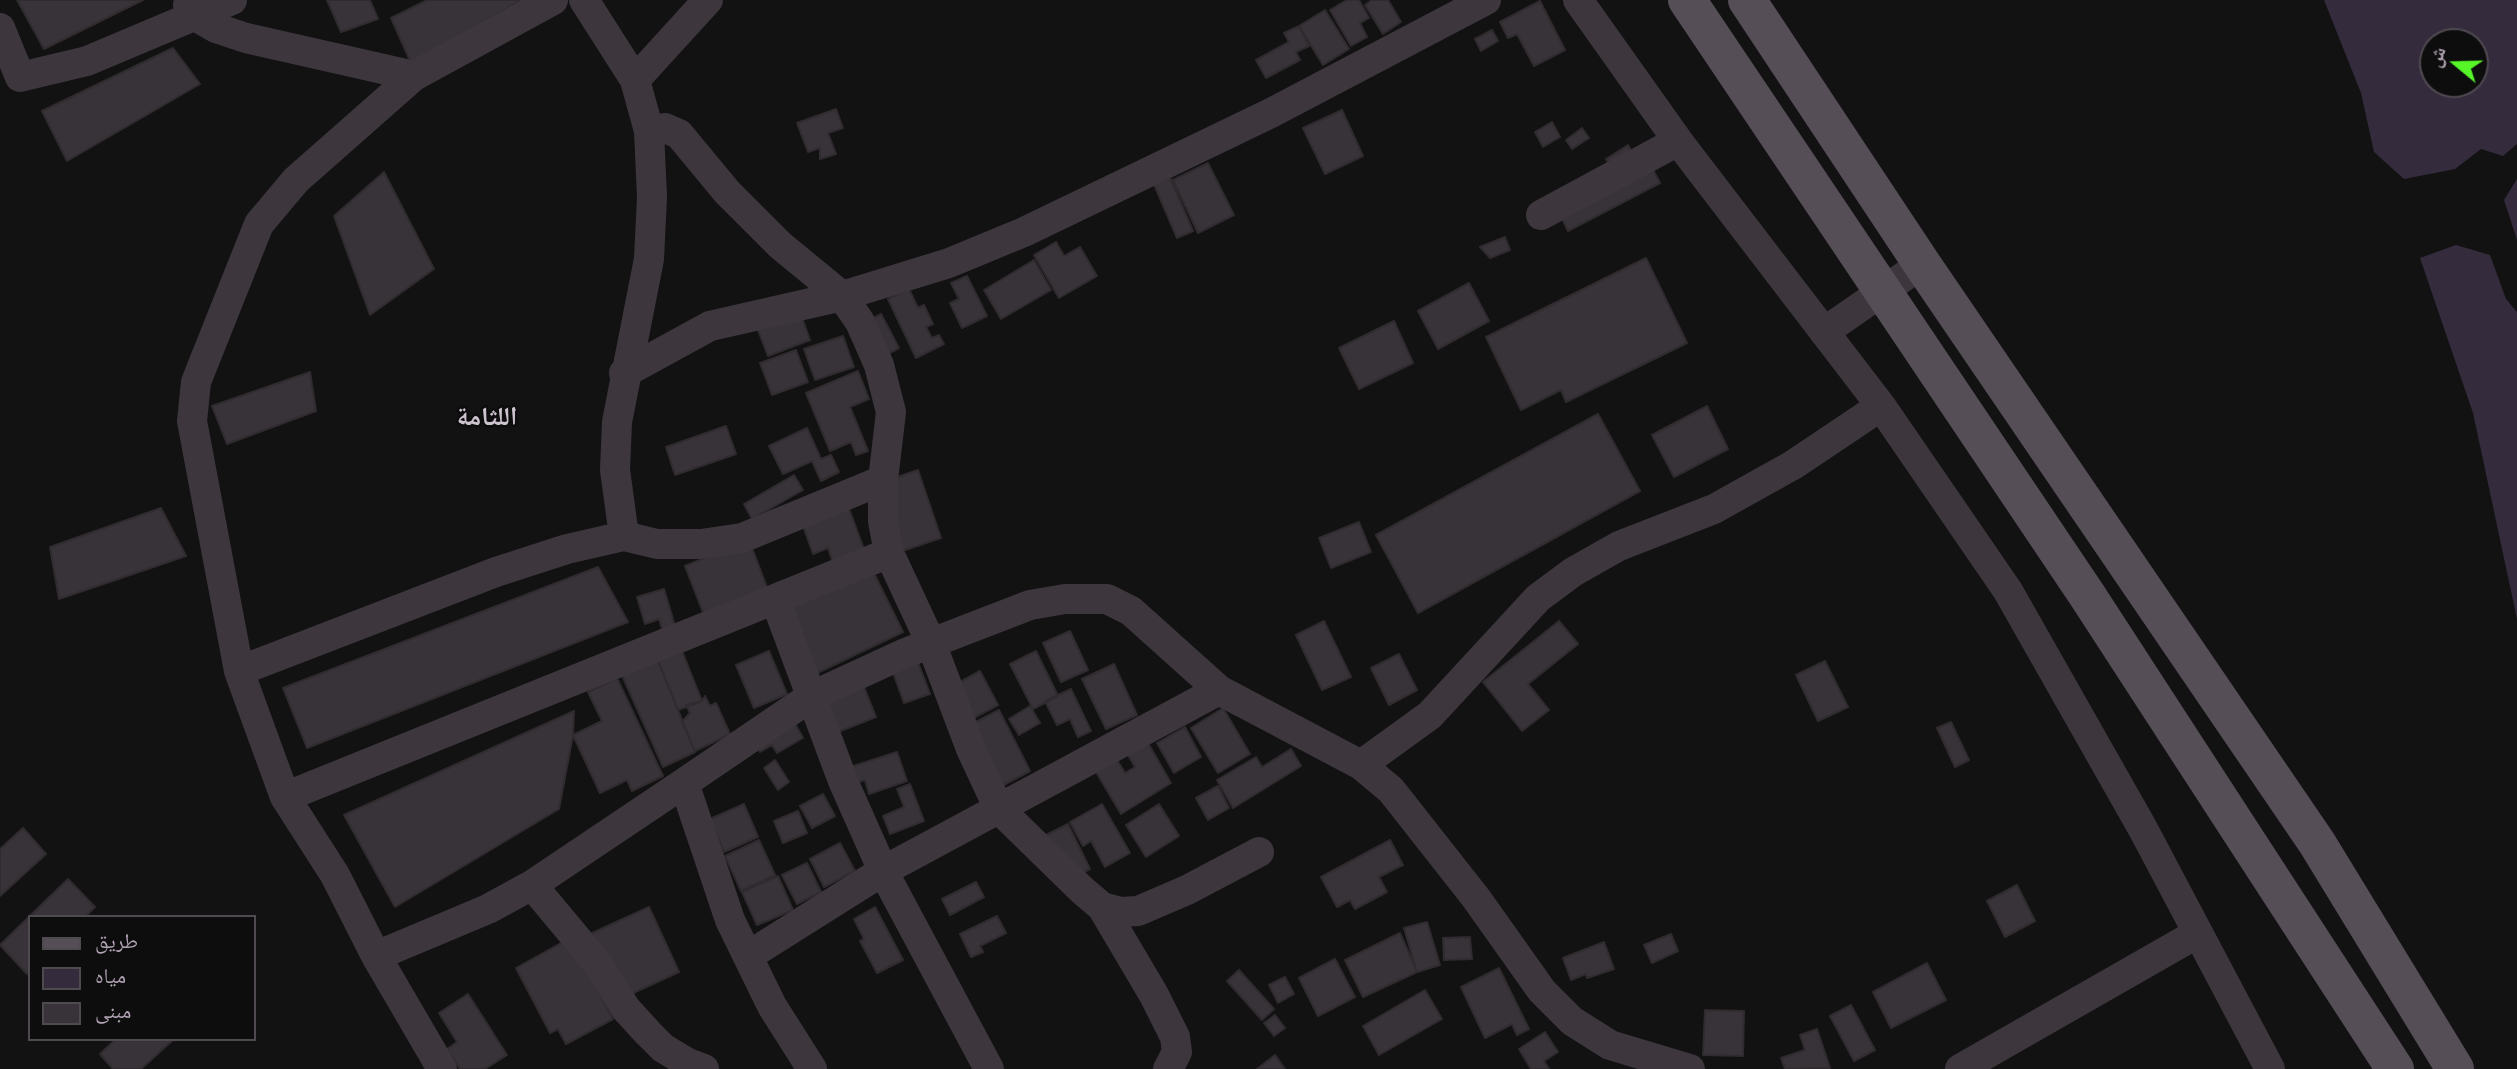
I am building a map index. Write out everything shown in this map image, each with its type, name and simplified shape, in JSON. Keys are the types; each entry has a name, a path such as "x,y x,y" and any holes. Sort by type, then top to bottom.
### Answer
{"main road":[{"path":"1687,0 2087,595 2395,1069"},
{"path":"1747,0 1922,264 2317,843 2447,1057"}],"street":[{"path":"0,28 10,80 87,61 190,8 232,0"},
{"path":"442,1069 376,956 335,875 285,797 239,671 192,421 196,382 259,224 296,180 414,76 553,0"},
{"path":"584,0 635,80 649,131 652,197 649,259 624,373 617,422 615,470 624,536"},
{"path":"635,80 708,0"},
{"path":"624,373 710,326 842,296 949,263 1024,232 1271,113 1486,0"},
{"path":"1578,0 1678,141 1881,406 2008,591 2084,721 2270,1069"},
{"path":"190,8 216,28 246,38 414,76"},
{"path":"649,131 665,128 679,134 727,192 780,245 842,296 865,333 879,365 891,412 883,480 883,521 889,553 931,643 971,749 999,809 1102,907 1154,995 1175,1037 1177,1052 1168,1069"},
{"path":"1541,215 1678,141"},
{"path":"1824,332 1884,293 1922,264"},
{"path":"1361,765 1430,715 1538,598 1573,572 1619,546 1714,509 1793,465 1881,406"},
{"path":"239,671 496,572 567,549 624,536 657,544 701,544 742,538 883,480"},
{"path":"285,797 889,553"},
{"path":"775,598 811,696 883,871 989,1069"},
{"path":"376,956 488,909 532,885 811,696 931,643 1030,606 1065,599 1107,599 1131,611 1219,690 1361,765 1391,790 1412,813 1542,991 1572,1021 1610,1045 1690,1069"},
{"path":"748,956 883,871 1219,690"},
{"path":"684,783 730,920 772,1006 812,1069"},
{"path":"1102,907 1120,912 1138,911 1187,890 1259,852"},
{"path":"532,885 589,954 626,1009 671,1053 704,1069"},
{"path":"1960,1069 2198,933"}],"water":[{"path":"2324,0 2517,0 2517,144 2503,156 2481,149 2455,169 2404,179 2374,152 2361,93"},
{"path":"2517,179 2517,240 2504,200"},
{"path":"2456,245 2490,255 2506,299 2517,312 2517,619 2473,413 2420,258"}],"building":[{"path":"17,0 143,0 44,49"},
{"path":"327,0 370,0 378,19 341,32"},
{"path":"427,0 522,0 411,63 391,18"},
{"path":"1347,0 1359,0 1369,18 1360,23 1367,37 1351,46 1330,10"},
{"path":"1372,0 1388,0 1401,22 1383,34 1365,5"},
{"path":"1540,1 1565,50 1534,66 1517,34 1508,38 1500,22"},
{"path":"1325,10 1349,49 1323,65 1299,26"},
{"path":"1299,26 1309,46 1296,52 1300,60 1266,78 1256,60 1289,42 1284,33"},
{"path":"1492,30 1498,41 1481,51 1475,39"},
{"path":"173,48 200,84 67,161 42,111"},
{"path":"836,109 843,128 828,133 836,154 820,159 820,148 808,152 797,123"},
{"path":"1342,110 1363,156 1325,174 1303,128"},
{"path":"1552,122 1560,137 1543,147 1535,132"},
{"path":"1582,128 1589,138 1572,149 1566,140"},
{"path":"1628,145 1636,159 1615,173 1606,159"},
{"path":"1649,162 1660,183 1568,231 1558,210"},
{"path":"1208,163 1234,215 1198,233 1173,180"},
{"path":"384,172 434,269 370,315 334,216"},
{"path":"1169,175 1193,231 1177,238 1153,182"},
{"path":"1505,237 1510,250 1490,258 1480,247"},
{"path":"1056,242 1064,256 1080,247 1097,276 1059,298 1034,255"},
{"path":"1646,258 1687,343 1566,402 1561,390 1521,410 1486,337"},
{"path":"1034,260 1051,290 1001,319 984,290"},
{"path":"967,276 987,316 962,328 950,303 959,299 951,283"},
{"path":"1469,283 1489,321 1438,349 1418,311"},
{"path":"909,289 918,308 924,305 933,324 926,327 932,338 939,335 944,344 916,358 888,299"},
{"path":"799,309 810,340 768,356 756,325"},
{"path":"881,314 899,348 882,357 864,323"},
{"path":"1394,321 1413,363 1359,389 1339,348"},
{"path":"843,336 854,367 815,380 804,349"},
{"path":"796,350 808,382 772,395 760,363"},
{"path":"858,371 869,399 850,407 868,451 856,455 851,442 830,451 806,393"},
{"path":"310,372 316,411 227,444 212,406"},
{"path":"1707,406 1728,449 1674,477 1652,435"},
{"path":"1598,414 1640,491 1418,613 1376,535"},
{"path":"726,426 736,454 675,475 666,447"},
{"path":"807,428 821,459 831,455 839,472 821,481 812,461 783,474 769,446"},
{"path":"918,470 941,538 902,551 880,483"},
{"path":"794,475 803,490 752,519 744,504"},
{"path":"848,506 865,552 833,563 828,548 813,554 802,523"},
{"path":"161,508 186,556 59,599 50,547"},
{"path":"1359,522 1371,552 1331,568 1319,538"},
{"path":"749,540 768,590 704,615 685,566"},
{"path":"869,563 903,632 815,674 782,605"},
{"path":"598,567 628,622 307,748 283,688"},
{"path":"664,589 675,626 662,629 659,619 645,624 637,597"},
{"path":"1324,621 1351,677 1322,690 1296,635"},
{"path":"1559,621 1578,644 1528,684 1549,710 1522,731 1483,682"},
{"path":"1070,631 1088,670 1061,682 1043,643"},
{"path":"682,651 702,701 678,710 658,661"},
{"path":"769,651 787,694 754,708 736,665"},
{"path":"1036,651 1058,696 1033,709 1010,664"},
{"path":"1399,654 1417,690 1389,705 1371,668"},
{"path":"916,657 930,694 904,703 891,667"},
{"path":"658,661 695,752 663,767 621,673"},
{"path":"1825,661 1848,707 1818,721 1796,675"},
{"path":"1114,664 1137,715 1106,729 1082,679"},
{"path":"980,671 998,705 970,720 951,687"},
{"path":"617,678 663,776 632,791 627,780 600,793 573,735 602,721 588,692"},
{"path":"862,682 876,717 833,734 820,698"},
{"path":"1071,689 1091,731 1078,737 1070,719 1057,725 1045,701"},
{"path":"705,696 710,706 716,703 730,734 695,751 682,722 690,713 686,705 702,701"},
{"path":"1030,706 1040,723 1019,735 1009,719"},
{"path":"1223,708 1250,754 1218,773 1191,728"},
{"path":"999,710 1030,771 998,788 966,727"},
{"path":"574,711 573,735 559,809 395,907 344,815"},
{"path":"790,715 803,738 777,753 772,745 760,752 751,737"},
{"path":"1951,722 1969,760 1955,767 1937,728"},
{"path":"1185,727 1201,757 1174,773 1157,743"},
{"path":"1148,743 1171,783 1121,814 1096,772 1117,760 1125,773 1135,767 1128,755"},
{"path":"1291,749 1301,766 1233,808 1217,780 1256,757 1262,767"},
{"path":"897,752 907,781 869,794 865,780 852,784 847,768"},
{"path":"775,760 789,782 778,790 764,768"},
{"path":"910,784 924,821 890,834 883,816 904,807 897,789"},
{"path":"1218,786 1229,808 1208,820 1196,798"},
{"path":"823,794 835,816 812,828 800,806"},
{"path":"744,804 758,837 724,852 710,819"},
{"path":"1102,804 1130,853 1105,867 1091,841 1083,846 1070,822"},
{"path":"1159,804 1179,836 1146,857 1126,825"},
{"path":"798,811 807,833 783,843 774,821"},
{"path":"1068,824 1090,869 1078,875 1042,837"},
{"path":"23,828 46,854 0,896 0,849"},
{"path":"759,840 775,875 741,891 725,856"},
{"path":"1390,840 1403,865 1379,877 1387,892 1355,909 1350,900 1337,907 1321,877"},
{"path":"840,843 855,871 824,887 810,859"},
{"path":"807,863 821,892 797,904 782,875"},
{"path":"778,876 793,910 757,925 742,892"},
{"path":"68,879 95,907 87,915 31,915"},
{"path":"976,882 984,897 950,915 942,899"},
{"path":"2017,885 2035,921 2005,937 1987,901"},
{"path":"649,907 679,972 620,999 590,934"},
{"path":"875,907 903,960 877,973 860,941 864,939 854,919"},
{"path":"997,916 1006,933 980,946 983,952 971,957 960,934"},
{"path":"28,918 27,974 0,945"},
{"path":"1427,922 1440,965 1417,972 1404,928"},
{"path":"1400,933 1417,972 1363,997 1345,960"},
{"path":"1671,934 1678,951 1652,963 1644,945"},
{"path":"1470,937 1472,959 1444,960 1443,938"},
{"path":"570,938 613,1019 566,1044 558,1029 550,1033 516,968"},
{"path":"1604,942 1614,969 1571,980 1563,958"},
{"path":"1335,959 1355,997 1318,1016 1299,978"},
{"path":"1927,963 1946,1000 1891,1028 1873,992"},
{"path":"1499,968 1529,1029 1517,1035 1512,1024 1485,1038 1461,987"},
{"path":"1239,970 1274,1009 1262,1020 1227,981"},
{"path":"1285,977 1294,994 1278,1003 1269,985"},
{"path":"1425,990 1442,1019 1379,1055 1363,1026"},
{"path":"468,994 507,1055 485,1069 460,1069 447,1049 457,1042 439,1013"},
{"path":"1851,1005 1875,1050 1854,1061 1830,1016"},
{"path":"1705,1010 1744,1011 1743,1056 1703,1055"},
{"path":"1275,1015 1285,1028 1274,1036 1264,1023"},
{"path":"1817,1029 1830,1068 1785,1069 1781,1058 1805,1050 1800,1035"},
{"path":"1545,1032 1558,1052 1544,1061 1549,1069 1531,1069 1519,1049"},
{"path":"114,1041 172,1041 141,1069 113,1069 100,1054"},
{"path":"1275,1055 1285,1069 1257,1069"}],"district":[{"name":"اللثامة","path":"487,417"}]}
